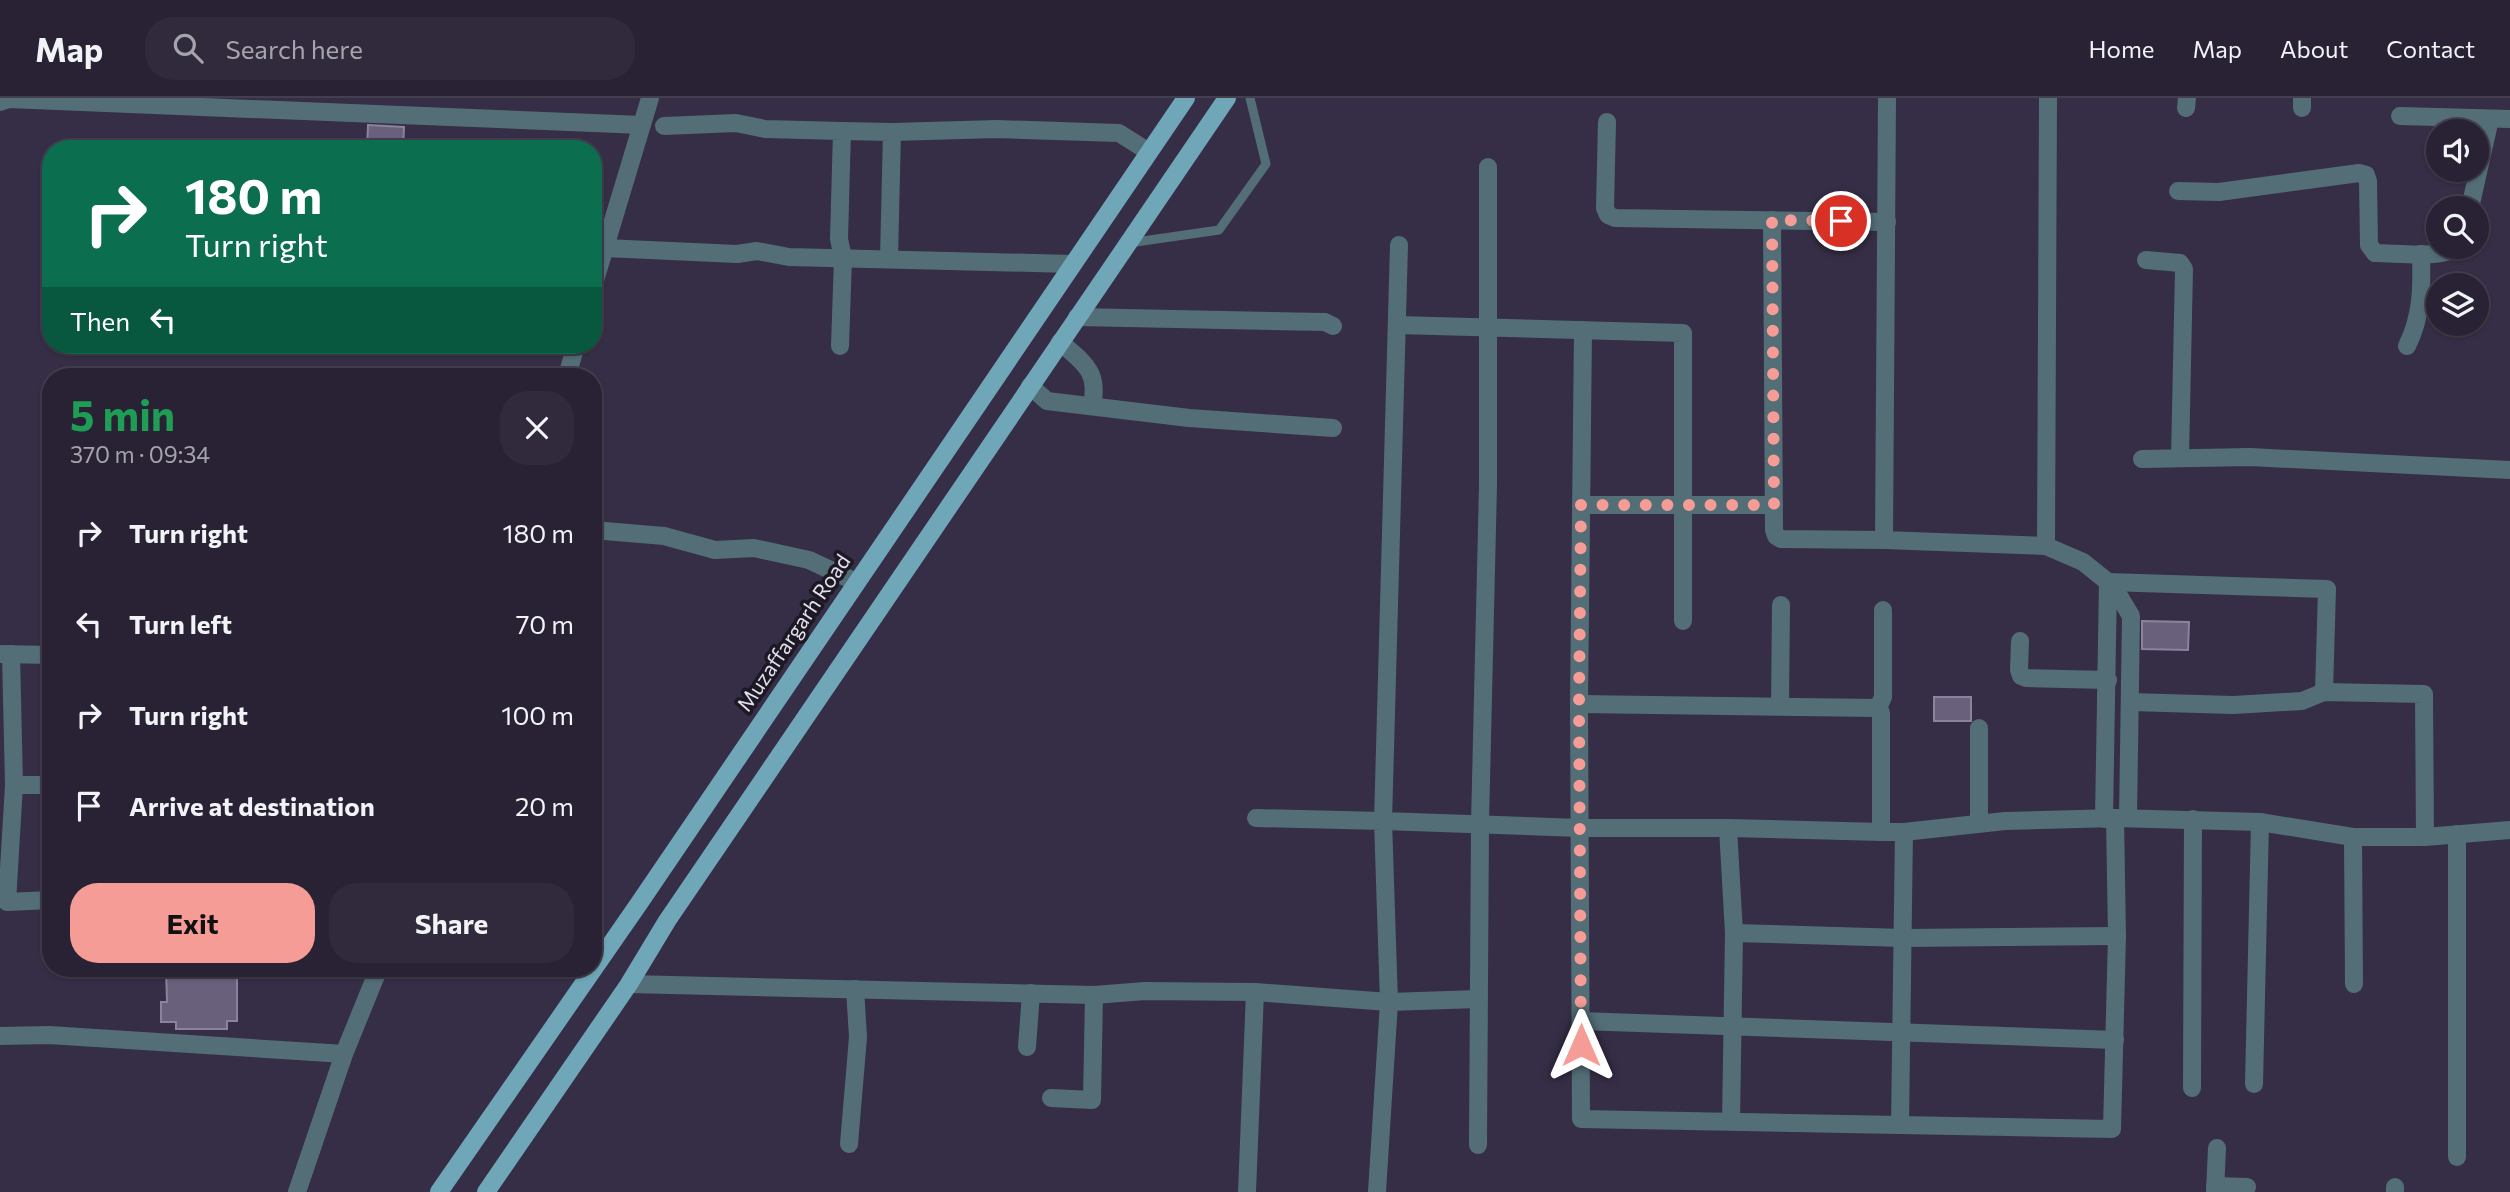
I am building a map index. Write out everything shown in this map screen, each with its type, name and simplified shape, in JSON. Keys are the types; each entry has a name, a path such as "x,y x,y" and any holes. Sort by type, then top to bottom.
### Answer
{"main road":[{"path":"486,1192 629,984 667,921 1227,98"},
{"name":"Muzaffargarh Road","path":"602,955 1149,152 1180,99"},
{"name":"Muzaffargarh Road","path":"439,1192 587,977"}],"street":[{"path":"602,258 650,98"},
{"path":"1884,540 1887,98"},
{"path":"2046,546 2048,98"},
{"path":"0,102 9,99 642,125"},
{"path":"2400,116 2510,119"},
{"path":"2473,196 2490,119"},
{"path":"1607,122 1605,208 1608,215 1615,218 1887,222"},
{"path":"664,126 736,124 765,129 842,131 997,129 1119,133 1149,152"},
{"path":"840,346 843,258 839,239 842,131"},
{"path":"889,259 892,132"},
{"path":"1478,1145 1480,823 1488,498 1488,167"},
{"path":"2178,191 2219,191 2359,173 2366,175 2368,181 2371,250 2375,253 2426,254"},
{"path":"1772,220 1776,536 1781,539 2046,546 2083,562 2108,582 2131,616 2130,702 2116,818"},
{"path":"1377,1192 1389,1002 1383,821 1399,245"},
{"path":"605,248 737,254 757,251 789,257 1072,264"},
{"path":"2407,346 2417,327 2421,254"},
{"path":"2146,260 2180,262 2184,269 2180,458"},
{"path":"1077,317 1325,322 1333,326"},
{"path":"1397,325 1680,331 1685,335 1684,621"},
{"path":"1583,330 1579,704 1581,1119 2112,1129 2117,936 2116,818 2108,680 2108,582"},
{"path":"1060,342 1086,365 1096,387 1092,407"},
{"path":"1030,386 1047,401 1189,418 1333,428"},
{"path":"2143,459 2250,457 2510,470"},
{"path":"1581,505 1774,505"},
{"path":"602,531 664,536 715,550 754,548 809,560 856,582"},
{"path":"2108,582 2327,589 2324,692"},
{"path":"1780,706 1781,605"},
{"path":"1878,708 1883,696 1883,610"},
{"path":"2020,641 2021,676 2108,680"},
{"path":"42,655 5,654 14,785 3,902 42,900"},
{"path":"2130,702 2233,705 2302,701 2324,692 2424,694 2425,837"},
{"path":"1579,704 1878,708"},
{"path":"1878,708 1881,713 1881,832"},
{"path":"1979,728 1979,823"},
{"path":"14,785 42,785"},
{"path":"1256,818 1579,828 1881,832 1905,832 1979,823 2116,818 2193,819 2260,822 2353,837 2425,837 2510,830"},
{"path":"2192,1088 2193,819"},
{"path":"2254,1084 2260,822"},
{"path":"1728,828 1734,933 1731,1121"},
{"path":"1900,1125 1905,832"},
{"path":"2457,834 2457,1157"},
{"path":"2353,837 2354,984"},
{"path":"1734,933 1903,939 2117,936"},
{"path":"297,1192 344,1054 375,977"},
{"path":"629,984 1094,995 1145,991 1255,992 1389,1002 1478,999"},
{"path":"849,1144 858,1037 855,989"},
{"path":"1247,1192 1255,992"},
{"path":"1027,1047 1031,993"},
{"path":"1051,1098 1093,1100 1094,995"},
{"path":"1581,1021 2115,1040"},
{"path":"0,1036 49,1035 344,1054"},
{"path":"2217,1148 2215,1189 2247,1187"}],"lane":[{"path":"1128,243 1219,230 1266,164 1250,98"}],"building":[{"path":"368,125 404,127 403,140 367,140"},
{"path":"2142,621 2189,622 2188,650 2142,649"},
{"path":"1934,697 1971,697 1971,721 1934,721"},
{"path":"166,977 237,977 237,1021 227,1021 227,1029 176,1029 176,1022 161,1022 161,1002 167,1002"}],"route":[{"path":"1581,1045 1581,505 1774,505 1772,220 1841,221"}]}
